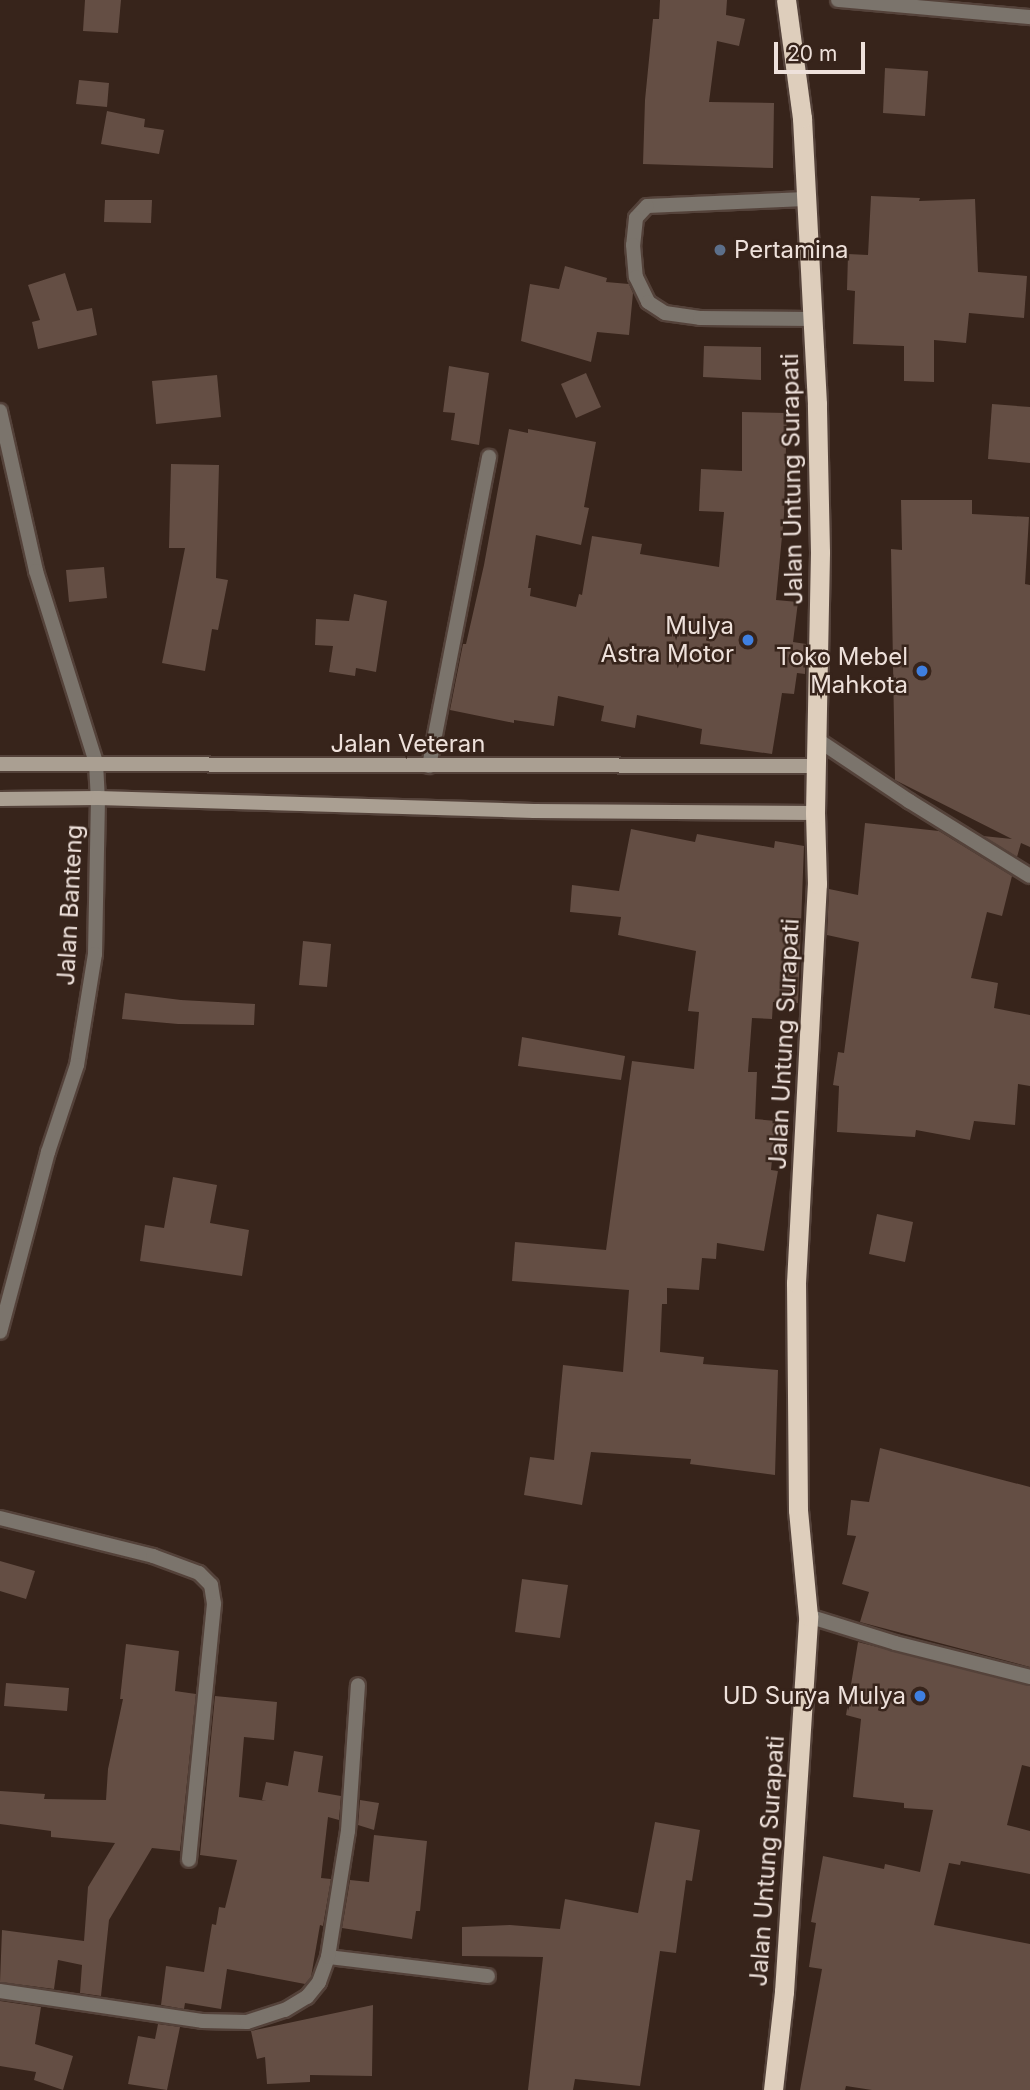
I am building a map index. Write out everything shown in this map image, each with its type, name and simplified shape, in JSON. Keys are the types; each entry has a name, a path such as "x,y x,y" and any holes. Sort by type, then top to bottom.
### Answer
{"highway":[{"name":"Jalan Untung Surapati","path":"773,2090 784,1992 808,1616 799,1510 796,1283 817,884 815,813 820,552 802,118 786,0"}],"main road":[{"name":"Jalan Veteran","path":"0,764 96,762 233,767 817,766"},
{"path":"0,799 98,798 534,811 815,813"}],"street":[{"path":"838,0 1030,18"},
{"path":"805,199 647,206 636,218 633,245 636,276 648,302 665,313 700,318 812,319"},
{"name":"Jalan Banteng","path":"0,411 36,571 96,762 98,798 95,954 77,1065 44,1166 0,1332"},
{"path":"429,766 489,457"},
{"path":"818,740 909,801 1030,876"},
{"path":"0,1518 153,1556 199,1573 211,1585 214,1604 189,1860"},
{"path":"808,1616 895,1643 1030,1677"},
{"path":"0,1991 175,2018 247,2022 285,2010 307,1997 319,1982 328,1957 348,1831 358,1685"},
{"path":"328,1957 488,1976"}],"building":[{"path":"85,0 121,0 118,33 83,31"},
{"path":"660,0 727,0 726,15 745,19 739,46 717,41 709,102 774,103 773,168 643,164 645,100 653,19 659,19"},
{"path":"885,68 928,71 925,116 883,113"},
{"path":"79,80 109,83 107,107 76,104"},
{"path":"107,111 145,119 144,127 164,130 159,154 101,144"},
{"path":"871,196 920,198 919,201 975,199 978,272 1027,276 1024,318 969,313 966,343 934,340 934,382 904,381 904,346 853,344 855,291 847,290 848,254 868,255"},
{"path":"105,200 152,200 151,223 104,222"},
{"path":"565,266 607,278 606,282 629,284 633,293 629,335 597,332 591,362 521,341 530,284 559,289"},
{"path":"65,273 77,311 92,308 97,335 38,349 32,322 40,320 28,285"},
{"path":"704,346 761,347 761,380 703,377"},
{"path":"449,366 489,373 479,445 451,440 455,413 443,412"},
{"path":"586,373 601,407 576,418 561,384"},
{"path":"217,375 221,417 156,424 152,381"},
{"path":"992,404 1030,407 1030,463 988,459"},
{"path":"742,412 787,413 784,515 776,600 798,602 793,642 806,644 805,674 797,673 794,694 782,693 772,754 700,744 702,729 637,715 635,728 601,721 604,706 558,696 554,726 514,720 514,723 450,710 463,644 466,644 484,565 509,429 528,433 528,429 596,442 584,507 589,508 581,545 536,535 528,588 531,588 530,596 576,607 579,594 582,595 592,536 642,544 640,554 719,567 724,512 699,511 701,469 742,471"},
{"path":"171,464 219,465 216,578 228,580 218,630 212,629 205,671 162,663 185,548 169,548"},
{"path":"901,500 972,500 972,514 1029,517 1025,584 1030,585 1030,847 1021,843 1017,857 983,836 1012,839 895,780 891,549 902,550"},
{"path":"104,567 107,598 69,602 66,570"},
{"path":"354,594 387,601 376,672 356,668 355,676 329,672 333,646 315,645 316,619 349,621"},
{"path":"865,823 939,831 1012,876 1002,916 987,912 971,978 998,983 994,1008 1030,1015 1030,1086 1018,1084 1015,1125 974,1121 970,1140 916,1130 915,1137 837,1132 839,1086 833,1085 838,1052 844,1053 859,942 827,935 829,889 858,895"},
{"path":"631,829 695,842 697,834 774,848 775,841 804,846 798,1003 773,1002 772,1019 752,1018 748,1072 757,1072 755,1119 776,1121 771,1170 778,1171 764,1251 717,1243 716,1259 702,1258 699,1290 667,1288 667,1304 662,1304 660,1352 704,1357 703,1364 778,1370 775,1475 690,1464 691,1459 591,1452 582,1505 524,1495 530,1457 554,1460 563,1365 623,1372 629,1290 512,1281 515,1242 606,1250 632,1061 694,1069 699,1012 688,1011 696,951 618,935 621,917 570,912 572,885 619,891"},
{"path":"303,941 331,944 327,987 299,985"},
{"path":"125,993 181,1000 255,1004 254,1025 178,1024 122,1019"},
{"path":"522,1037 625,1056 621,1080 518,1066"},
{"path":"173,1177 217,1185 210,1223 249,1230 242,1276 140,1261 145,1225 164,1228"},
{"path":"877,1214 913,1222 905,1262 869,1254"},
{"path":"880,1448 1030,1487 1030,1667 860,1622 869,1592 842,1584 856,1536 847,1535 851,1500 869,1502"},
{"path":"0,1561 35,1571 26,1599 0,1591"},
{"path":"522,1579 568,1585 560,1638 515,1632"},
{"path":"858,1642 1030,1686 1030,1767 1022,1765 1007,1825 1030,1831 1030,1874 961,1861 960,1865 949,1863 934,1925 1030,1944 1030,2090 872,2090 846,2086 845,2090 800,2090 822,1969 809,1967 816,1923 811,1922 823,1856 884,1869 885,1864 920,1872 933,1810 904,1808 904,1803 853,1797 861,1719 846,1715"},
{"path":"126,1644 179,1651 175,1691 196,1694 180,1851 152,1848 109,1920 101,1996 80,1993 82,1965 58,1960 54,1989 0,1982 2,1930 84,1941 88,1887 115,1843 51,1837 51,1831 0,1824 0,1791 45,1794 44,1799 106,1800 108,1769 123,1699 120,1699"},
{"path":"6,1683 69,1688 67,1711 4,1706"},
{"path":"215,1696 277,1702 274,1740 244,1737 239,1797 266,1801 262,1800 266,1782 288,1786 294,1751 323,1756 318,1792 341,1796 339,1820 328,1817 321,1878 331,1879 311,1977 305,1984 227,1969 221,2009 185,2003 184,2009 161,2005 166,1966 204,1972 212,1924 216,1925 219,1907 225,1908 237,1860 200,1855"},
{"path":"360,1800 379,1803 374,1830 358,1825"},
{"path":"655,1822 700,1830 692,1881 686,1880 676,1953 660,1951 640,2086 575,2079 573,2090 528,2090 543,1957 462,1956 462,1927 510,1925 560,1929 565,1899 638,1913"},
{"path":"374,1835 427,1841 420,1911 416,1911 412,1939 342,1928 350,1880 369,1882"},
{"path":"0,2001 41,2007 35,2044 73,2056 63,2090 34,2080 36,2072 0,2066"},
{"path":"373,2005 372,2076 310,2075 310,2082 267,2084 265,2057 257,2059 251,2031"},
{"path":"158,2024 180,2027 167,2090 128,2084 138,2036 155,2039"}],"place":[{"name":"Pertamina","path":"720,250"},
{"name":"Mulya Astra Motor","path":"748,640"},
{"name":"Toko Mebel Mahkota","path":"922,671"},
{"name":"UD Surya Mulya","path":"920,1696"}]}
